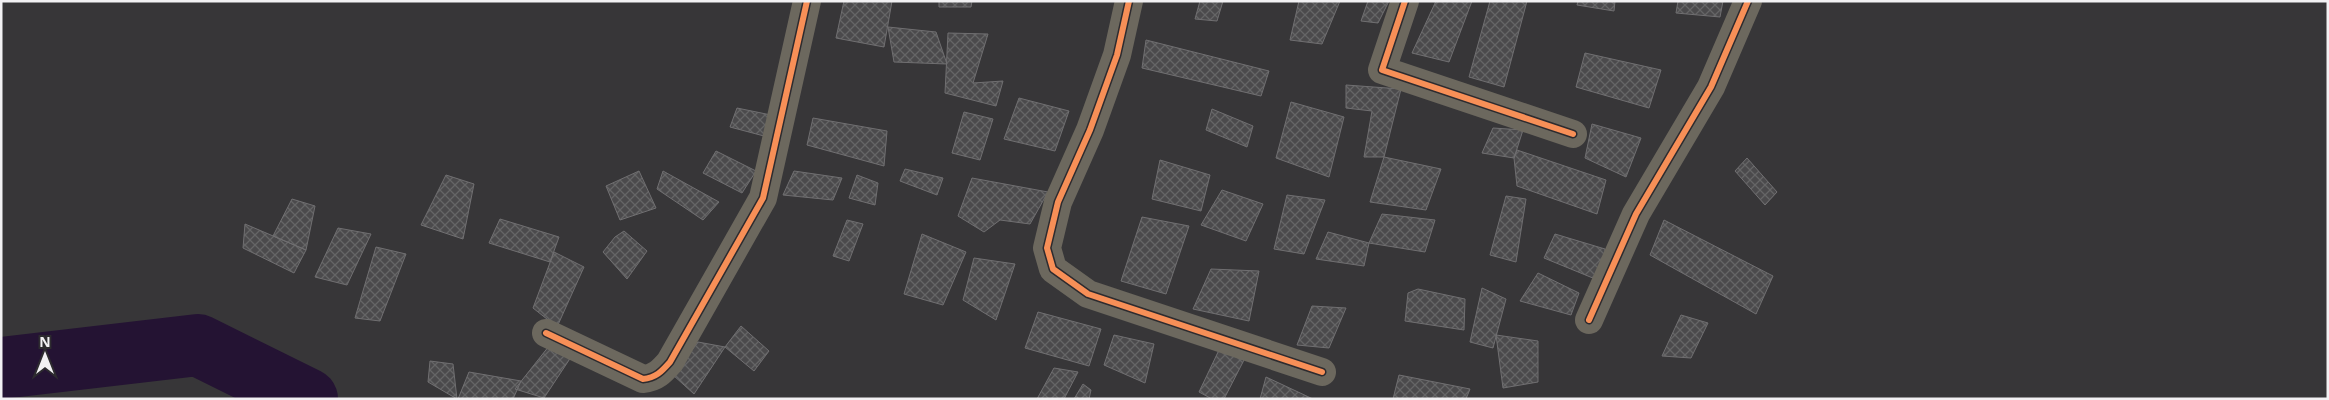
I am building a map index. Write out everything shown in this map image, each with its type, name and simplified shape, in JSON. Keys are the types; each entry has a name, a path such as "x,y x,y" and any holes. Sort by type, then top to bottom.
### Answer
{"street":[{"path":"546,332 643,379 651,378 661,372 670,362 763,198 807,1"},
{"path":"1129,1 1117,55 1104,93 1058,202 1047,248 1053,268 1088,294 1322,372"},
{"path":"1405,1 1382,70 1573,134"},
{"path":"1589,320 1636,214 1711,87 1748,1"}],"building":[{"path":"844,1 892,1 884,47 836,38"},
{"path":"939,1 972,1 971,7 939,7"},
{"path":"1200,1 1223,1 1217,21 1195,19"},
{"path":"1299,1 1340,1 1322,44 1290,40"},
{"path":"1368,1 1389,1 1378,23 1361,21"},
{"path":"1436,1 1472,1 1449,62 1412,53"},
{"path":"1490,1 1527,1 1504,87 1469,77"},
{"path":"1578,1 1615,1 1614,11 1577,5"},
{"path":"1678,1 1723,1 1720,17 1676,13"},
{"path":"888,27 936,32 947,64 894,62"},
{"path":"948,33 988,34 973,83 1003,81 996,106 945,93"},
{"path":"1146,40 1269,71 1261,96 1142,68"},
{"path":"1585,53 1661,70 1649,108 1576,87"},
{"path":"1346,85 1401,89 1384,157 1364,157 1372,111 1346,108"},
{"path":"1019,98 1069,111 1055,151 1004,139"},
{"path":"1291,102 1344,117 1329,177 1276,158"},
{"path":"737,108 771,115 764,136 730,127"},
{"path":"1212,109 1253,126 1247,147 1206,130"},
{"path":"964,112 993,119 980,160 952,153"},
{"path":"813,118 887,131 884,166 807,145"},
{"path":"1592,124 1641,138 1626,177 1585,158"},
{"path":"1493,128 1523,130 1514,158 1482,153"},
{"path":"1517,150 1606,180 1597,214 1517,186 1514,158"},
{"path":"716,151 756,171 742,193 703,173"},
{"path":"1384,157 1441,169 1426,210 1370,202"},
{"path":"1747,158 1777,192 1765,205 1735,171"},
{"path":"1160,160 1210,175 1201,211 1152,199"},
{"path":"905,169 943,178 937,195 900,181"},
{"path":"639,171 656,208 620,220 606,186"},
{"path":"663,171 719,202 703,220 657,189"},
{"path":"794,171 842,178 833,200 783,195"},
{"path":"446,175 474,184 463,239 421,225"},
{"path":"857,175 878,183 875,205 849,198"},
{"path":"972,178 1048,192 1030,224 1000,220 984,232 958,216"},
{"path":"1222,190 1263,204 1246,241 1201,225"},
{"path":"1287,195 1325,200 1304,254 1274,249"},
{"path":"1506,196 1526,199 1516,262 1490,255"},
{"path":"292,199 315,206 306,250 273,236"},
{"path":"1382,214 1435,220 1425,252 1369,243"},
{"path":"1142,217 1189,226 1166,294 1121,281"},
{"path":"500,219 559,237 550,262 489,243"},
{"path":"847,220 863,224 849,261 833,256"},
{"path":"1664,220 1773,276 1756,314 1650,255"},
{"path":"245,224 306,250 294,273 243,248"},
{"path":"338,228 371,234 347,285 315,277"},
{"path":"624,231 647,251 627,279 603,252 615,237"},
{"path":"1328,232 1369,243 1364,266 1316,259"},
{"path":"922,234 966,252 943,305 904,294"},
{"path":"1555,234 1605,249 1605,283 1544,258"},
{"path":"376,247 406,254 380,321 355,318"},
{"path":"554,252 584,267 557,327 533,308"},
{"path":"974,258 1015,264 996,320 963,300"},
{"path":"1211,269 1259,271 1249,321 1193,309"},
{"path":"1538,273 1579,293 1571,315 1520,301"},
{"path":"1482,288 1506,299 1493,348 1470,342"},
{"path":"1418,289 1465,299 1464,330 1405,321 1408,293"},
{"path":"1312,306 1346,308 1329,348 1297,345"},
{"path":"1038,312 1101,329 1089,366 1025,348"},
{"path":"1681,315 1708,323 1691,358 1662,356"},
{"path":"741,326 769,351 754,371 725,347"},
{"path":"1114,335 1154,344 1145,383 1104,365"},
{"path":"1496,335 1538,341 1538,382 1503,388"},
{"path":"553,341 573,354 544,398 515,389"},
{"path":"698,342 725,347 694,394 673,375"},
{"path":"1219,350 1244,360 1224,399 1212,399 1199,392"},
{"path":"430,361 453,364 457,399 428,382"},
{"path":"1054,368 1078,372 1064,399 1037,399"},
{"path":"469,372 521,381 513,399 458,399"},
{"path":"1399,375 1470,389 1466,399 1393,399"},
{"path":"1266,377 1313,399 1260,399"},
{"path":"1083,384 1091,390 1089,399 1074,399"}],"waterway":[{"path":"1,368 198,345 307,399"}],"cycle path":[{"path":"546,333 643,379 655,376 670,362 763,198 807,1"},
{"path":"1129,1 1117,55 1090,130 1058,202 1047,248 1053,269 1088,294 1322,372"},
{"path":"1405,1 1382,70 1573,134"},
{"path":"1589,320 1636,214 1711,87 1748,1"}]}
